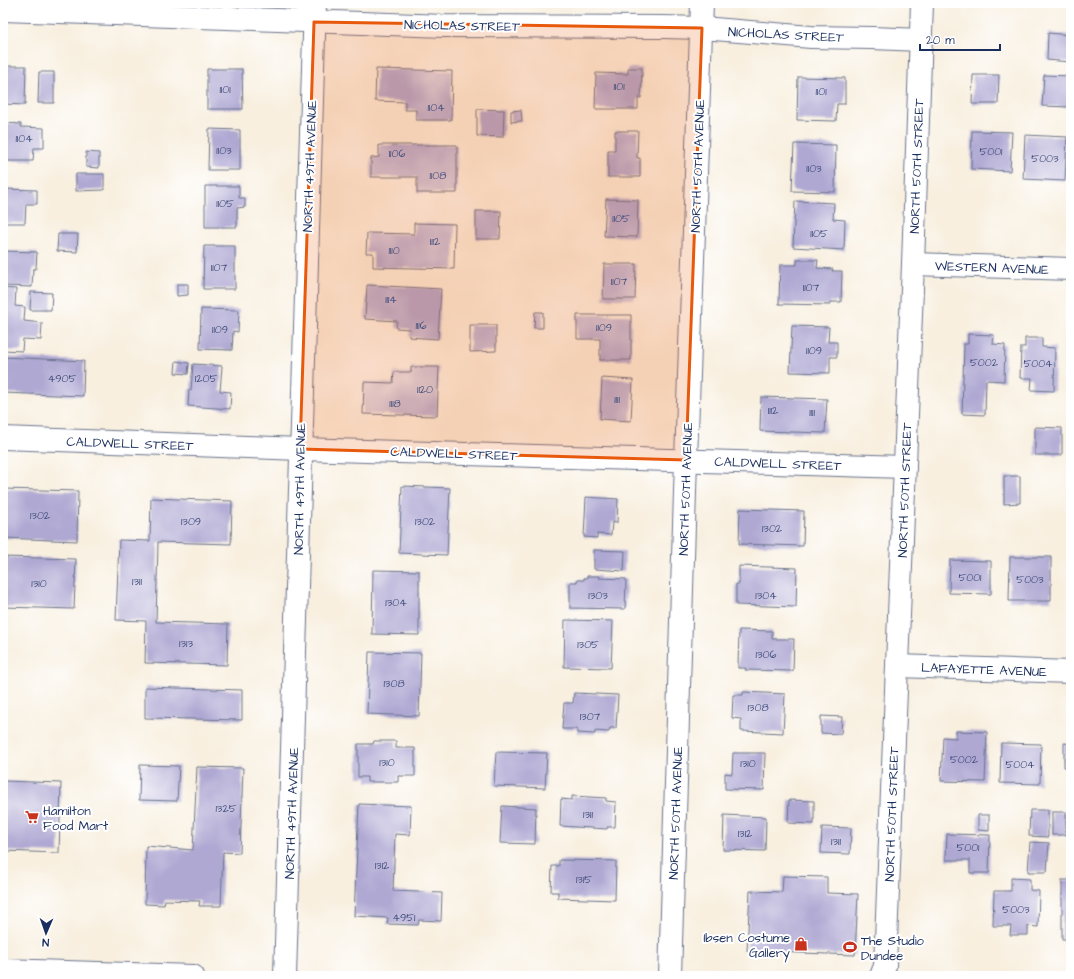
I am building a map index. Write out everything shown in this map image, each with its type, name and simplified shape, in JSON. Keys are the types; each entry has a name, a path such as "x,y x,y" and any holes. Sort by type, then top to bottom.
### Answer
{"street":[{"name":"NORTH 50TH AVENUE","path":"670,976 702,3"},
{"name":"NORTH 50TH STREET","path":"882,976 885,966 922,3"},
{"name":"NICHOLAS STREET","path":"3,10 314,12 445,26 663,26 812,38 921,40"},
{"name":"NORTH 49TH AVENUE","path":"285,976 314,12"},
{"name":"WESTERN AVENUE","path":"913,264 1071,269"},
{"name":"CALDWELL STREET","path":"3,438 300,449 905,467"},
{"name":"LAFAYETTE AVENUE","path":"897,666 1071,672"},
{"path":"3,970 192,976"}],"highlighted area":[{"path":"314,22 702,28 686,460 300,449"}],"building":[{"path":"1048,33 1071,35 1071,62 1047,60"},
{"path":"3,66 26,66 25,105 3,104"},
{"path":"628,68 642,68 641,98 638,98 638,109 595,109 596,73 628,74"},
{"path":"207,69 242,69 243,109 207,109"},
{"path":"376,69 452,71 451,120 416,120 416,110 405,110 405,102 375,101"},
{"path":"39,72 54,72 54,103 38,103"},
{"path":"973,75 999,75 998,104 972,104"},
{"path":"1044,75 1071,76 1071,107 1042,106"},
{"path":"798,77 845,78 845,104 837,104 836,121 797,120"},
{"path":"477,109 504,110 503,137 477,136"},
{"path":"521,110 522,121 511,122 511,111"},
{"path":"3,123 21,124 21,127 44,128 44,148 34,148 33,161 3,161"},
{"path":"209,129 240,130 240,170 208,170"},
{"path":"615,131 638,131 637,158 640,158 640,177 608,177 608,150 615,150"},
{"path":"972,131 1012,132 1010,171 971,169"},
{"path":"1025,135 1067,137 1065,181 1023,179"},
{"path":"794,144 836,145 835,192 792,191"},
{"path":"379,145 457,145 457,193 417,193 417,177 371,177 371,158 379,157"},
{"path":"86,152 99,153 99,168 86,167"},
{"path":"76,174 104,174 104,190 76,191"},
{"path":"205,186 239,186 239,198 245,198 245,207 237,208 237,227 205,227"},
{"path":"3,189 37,190 37,204 26,204 25,223 3,223"},
{"path":"606,199 638,200 637,237 604,236"},
{"path":"795,201 834,203 833,219 845,220 844,250 793,247"},
{"path":"476,211 501,211 500,239 476,239"},
{"path":"414,223 455,224 454,269 373,267 373,253 366,253 367,233 414,234"},
{"path":"58,234 78,234 77,252 57,251"},
{"path":"204,246 235,246 235,289 203,289"},
{"path":"3,251 37,252 36,269 33,269 32,287 3,286"},
{"path":"797,260 818,260 817,268 842,271 841,302 830,302 830,305 779,304 780,265 797,265"},
{"path":"604,264 636,264 635,299 603,299"},
{"path":"177,284 188,284 188,295 177,296"},
{"path":"367,285 441,289 438,339 409,337 410,329 396,328 397,321 365,319"},
{"path":"3,288 16,289 15,306 25,307 24,321 42,323 41,340 23,339 22,351 3,350"},
{"path":"31,292 52,293 51,310 30,310"},
{"path":"201,309 239,310 238,332 233,331 232,350 200,349"},
{"path":"535,312 543,312 543,328 534,328"},
{"path":"577,315 631,315 631,360 600,360 600,339 577,339"},
{"path":"470,325 496,325 496,351 470,352"},
{"path":"792,326 829,327 828,342 837,342 837,357 830,357 830,373 790,372"},
{"path":"968,334 994,335 993,344 1005,345 1004,381 986,380 985,415 962,414 964,344 968,344"},
{"path":"1025,338 1042,338 1042,347 1055,348 1054,391 1031,390 1032,378 1020,378 1021,347 1025,347"},
{"path":"3,357 84,361 83,396 3,393"},
{"path":"176,361 189,363 188,374 175,373"},
{"path":"193,364 222,366 220,391 231,392 230,409 188,406"},
{"path":"411,367 439,367 437,416 363,414 364,382 393,383 394,372 411,372"},
{"path":"602,378 633,380 631,421 600,419"},
{"path":"761,397 827,399 825,433 760,431"},
{"path":"1035,427 1062,428 1062,455 1035,455"},
{"path":"1004,476 1020,476 1020,503 1004,504"},
{"path":"402,486 450,488 447,555 399,553"},
{"path":"3,489 78,491 77,541 3,538"},
{"path":"586,497 618,499 617,523 612,522 611,535 597,534 597,538 584,537"},
{"path":"151,498 232,501 231,544 158,542 156,622 228,624 227,665 145,663 146,621 116,620 119,540 150,541"},
{"path":"740,509 804,511 803,546 739,544"},
{"path":"594,550 625,551 624,571 594,569"},
{"path":"3,557 76,559 74,609 3,607"},
{"path":"1010,557 1051,557 1051,601 1009,601"},
{"path":"950,560 991,561 991,594 949,593"},
{"path":"739,566 797,568 796,607 736,605 736,584 739,584"},
{"path":"373,570 419,571 419,635 372,634"},
{"path":"587,576 626,579 625,609 570,608 570,582 584,580"},
{"path":"565,620 613,621 611,668 564,667"},
{"path":"739,630 772,631 772,639 794,639 793,671 745,670 746,668 738,668"},
{"path":"369,652 421,653 419,716 367,714"},
{"path":"145,687 242,690 242,720 145,718"},
{"path":"743,692 785,694 783,733 741,731 741,719 732,718 733,695 743,695"},
{"path":"574,693 618,695 616,728 610,728 609,732 595,731 595,734 577,733 577,729 562,729 564,703 573,703"},
{"path":"821,716 842,717 841,734 821,733"},
{"path":"956,731 987,732 985,782 941,781 943,737 956,738"},
{"path":"374,741 396,741 396,748 415,748 415,776 398,776 398,782 367,782 367,777 358,777 358,744 373,744"},
{"path":"1001,743 1041,744 1040,784 1000,783"},
{"path":"1064,743 1071,744 1071,768 1064,767"},
{"path":"496,752 547,753 545,788 494,786"},
{"path":"733,753 765,753 764,790 725,789 725,773 732,774"},
{"path":"140,765 179,766 177,801 139,800"},
{"path":"197,767 243,768 240,853 223,852 221,906 199,906 200,901 165,900 164,905 145,904 146,846 193,850"},
{"name":"Hamilton Food Mart","path":"3,781 61,783 59,853 3,851"},
{"path":"572,796 606,798 606,801 616,802 615,827 607,827 607,829 560,826 561,799 572,800"},
{"path":"789,800 814,801 814,824 788,823"},
{"path":"359,804 411,806 410,835 395,834 393,891 442,893 441,921 419,920 418,925 387,924 388,918 354,916"},
{"path":"502,806 536,808 535,844 500,843"},
{"path":"1030,810 1048,810 1048,837 1029,836"},
{"path":"1052,812 1066,812 1066,835 1052,835"},
{"path":"724,815 766,817 765,851 723,850"},
{"path":"978,815 989,815 989,831 978,830"},
{"path":"822,827 851,828 850,854 821,853"},
{"path":"947,834 990,835 989,873 970,873 970,860 946,860"},
{"path":"1030,842 1049,843 1047,872 1028,872"},
{"path":"559,860 616,861 615,900 558,898 558,892 551,892 552,866 559,866"},
{"path":"783,876 827,877 827,893 858,894 855,955 747,951 750,891 782,892"},
{"path":"1011,878 1030,879 1030,890 1039,891 1038,927 1028,926 1028,935 1010,935 1011,926 993,926 994,891 1011,891"},
{"path":"1062,880 1071,880 1071,939 1062,939"}],"place":[{"name":"Hamilton Food Mart","path":"32,817"},
{"name":"Ibsen Costume Gallery","path":"801,944"},
{"name":"The Studio Dundee","path":"850,947"}]}
